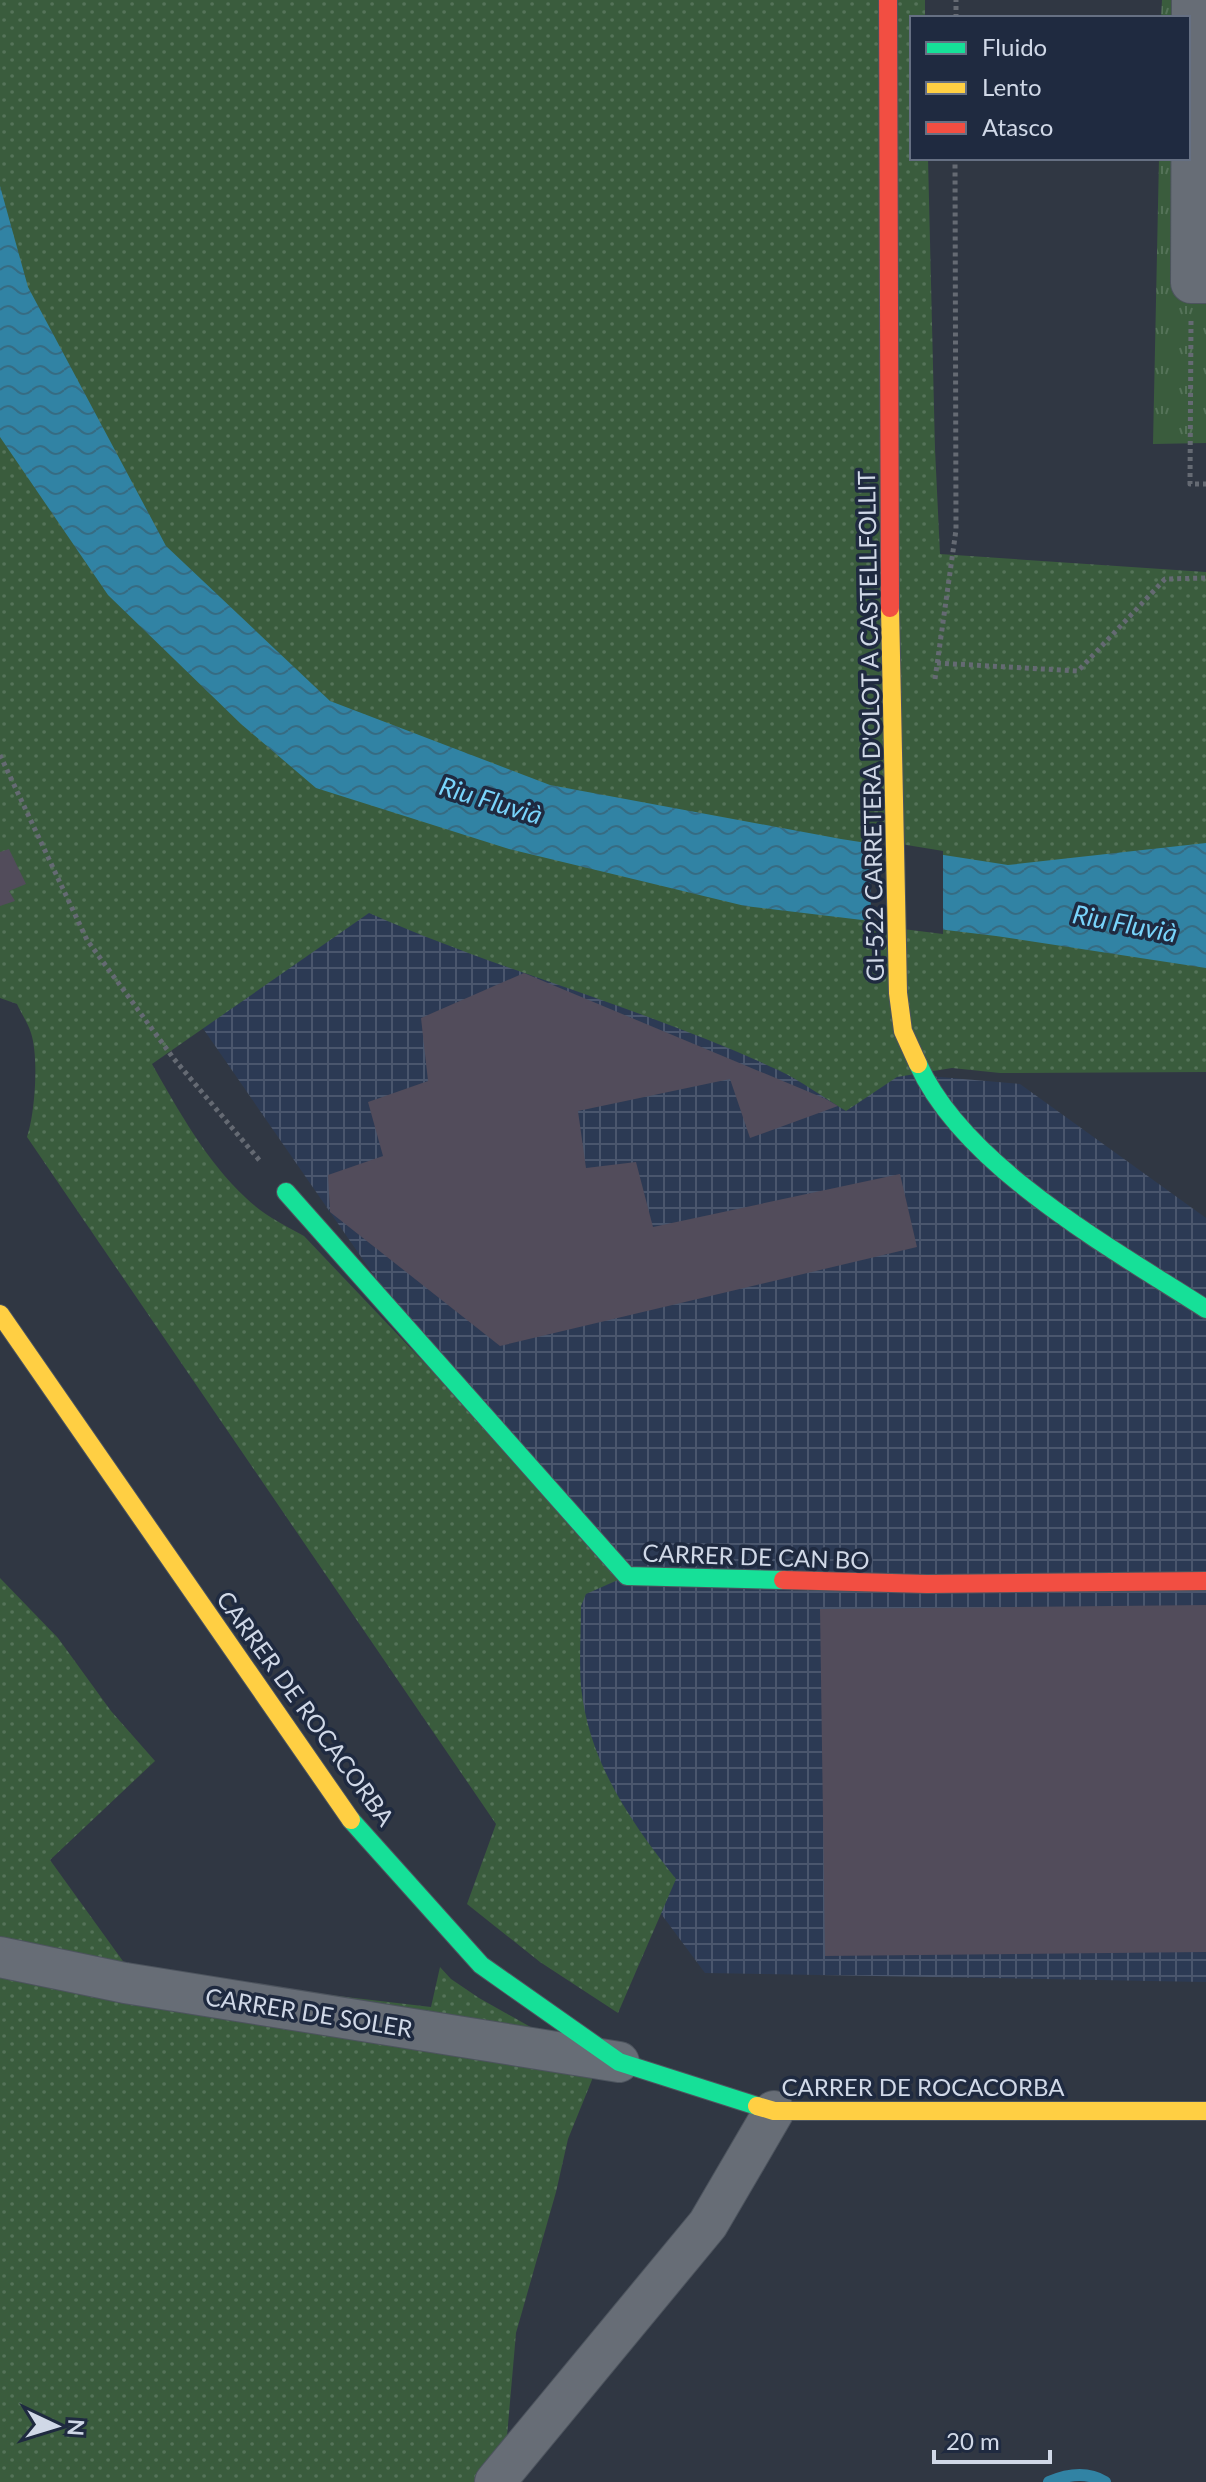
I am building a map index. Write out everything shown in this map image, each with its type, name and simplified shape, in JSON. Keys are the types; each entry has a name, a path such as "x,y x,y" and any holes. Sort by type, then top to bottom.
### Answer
{"street":[{"name":"GI-522 CARRETERA D'OLOT A CASTELLFOLLIT","path":"888,0 890,692 898,993 903,1031 929,1089 974,1142 1055,1212 1206,1309"},
{"path":"1192,0 1199,283"},
{"name":"CARRER DE CAN BO","path":"286,1192 627,1576 927,1584 1206,1581"},
{"name":"CARRER DE ROCACORBA","path":"0,1314 349,1818 481,1965 619,2062 774,2111 1206,2111"},
{"name":"CARRER DE SOLER","path":"0,1957 125,1983 619,2062"},
{"path":"495,2482 708,2224 774,2111"}],"path":[{"path":"933,690 956,530 955,160"},
{"path":"1199,283 1190,484 1206,484"},
{"path":"937,663 1078,671 1165,579 1206,578"},
{"path":"0,755 87,940 174,1059 286,1192"}],"shaded area":[{"path":"348,900 836,1068 1020,1084 1206,1218 1206,1982 705,1973 618,1856 559,1666 550,1530 184,1001"}],"green space":[{"path":"0,0 925,0 925,16 910,16 910,160 928,160 940,554 1206,572 1206,1072 1000,1073 952,1068 897,1077 846,1111 787,1074 728,1048 470,954 369,913 152,1064 194,1135 232,1184 259,1209 304,1236 627,1576 586,1594 581,1606 581,1687 585,1714 602,1765 614,1789 676,1879 618,2013 540,1962 467,1904 496,1824 27,1137 35,1085 33,1043 30,1029 17,1004 0,998"},
{"path":"1162,0 1206,0 1206,443 1153,444 1159,160 1190,160 1190,16 1161,16"},
{"path":"0,1578 58,1638 111,1711 155,1761 50,1860 125,1964 321,1994 431,2007 440,1967 451,1979 479,1998 598,2065 568,2139 516,2333 503,2482 0,2482"}],"water":[{"name":"Riu Fluvià","path":"0,186 28,287 166,546 330,701 550,785 841,839 1008,865 1206,843 1206,968 996,936 745,906 509,849 316,788 241,724 108,595 0,437"}],"pier":[{"path":"870,839 943,851 943,934 871,925"}],"building":[{"path":"9,849 26,884 9,891 15,901 0,906 0,852"},
{"path":"524,973 838,1106 750,1138 730,1079 578,1111 586,1168 636,1162 653,1227 900,1174 917,1247 500,1346 330,1212 328,1175 383,1156 368,1102 428,1081 421,1018"},
{"path":"1206,1605 1206,1952 825,1956 820,1609"}],"waterway":[{"path":"1049,2482 1077,2475 1091,2476 1105,2482"}],"traffic: fast":[{"path":"918,1064 940,1102 969,1137 1005,1171 1086,1232 1206,1309"},
{"path":"286,1192 627,1576 783,1580"},
{"path":"351,1820 481,1965 619,2062 757,2106"}],"traffic: slow":[{"path":"890,608 898,993 903,1031 918,1064"},
{"path":"0,1314 351,1820"},
{"path":"757,2106 774,2111 1206,2111"}],"traffic: jam":[{"path":"888,0 890,608"},
{"path":"783,1580 927,1584 1206,1581"}]}
